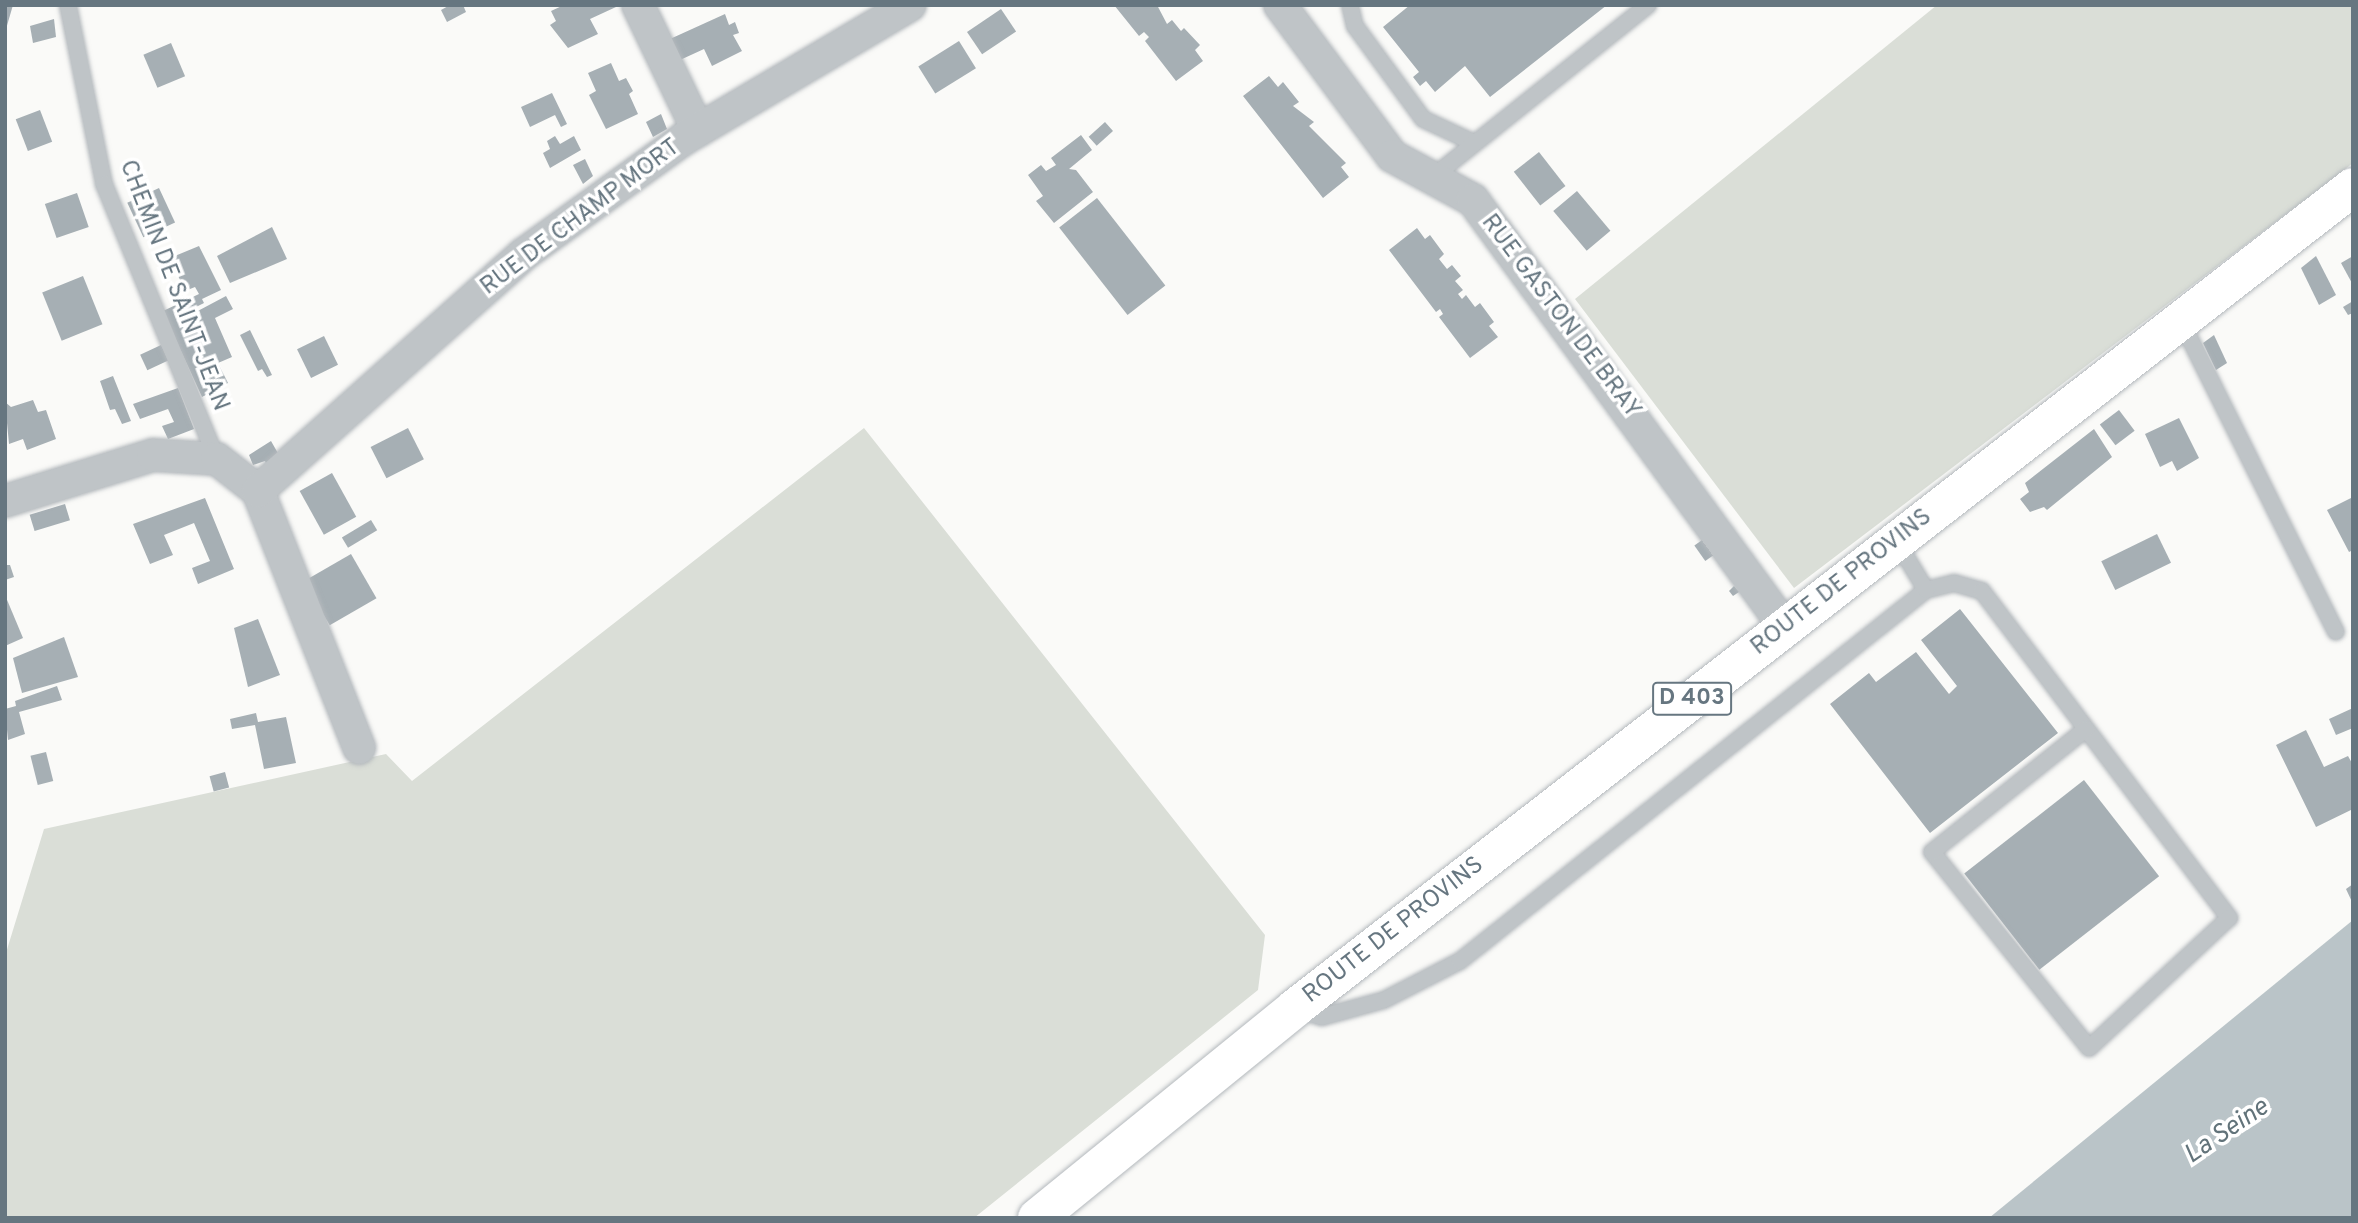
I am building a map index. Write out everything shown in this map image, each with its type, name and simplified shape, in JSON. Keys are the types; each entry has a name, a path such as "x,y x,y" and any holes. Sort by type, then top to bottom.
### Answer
{"main road":[{"name":"ROUTE DE PROVINS","path":"1037,1218 1295,1008 2353,187"}],"street":[{"path":"638,5 698,130"},
{"name":"RUE DE CHAMP MORT","path":"258,491 524,254 698,130 910,5"},
{"name":"RUE GASTON DE BRAY","path":"1280,5 1392,156 1434,176 1473,200 1516,254 1785,627"},
{"path":"5,501 153,455 217,459 258,491 359,748"}],"lane":[{"name":"CHEMIN DE SAINT-JEAN","path":"68,5 104,184 217,459"},
{"path":"1350,5 1355,26 1423,119 1474,143"},
{"path":"1434,176 1648,5"},
{"path":"2180,319 2336,632"},
{"path":"1891,544 1908,561 1926,590"},
{"path":"1295,1008 1322,1017 1384,1000 1460,961 1926,590 1954,583 1982,591 2229,918 2089,1048 1932,852 2086,729"}],"shaded area":[{"path":"1937,5 2353,5 2353,163 1794,588 1575,299"},
{"path":"864,428 1265,935 1258,990 974,1218 5,1218 5,956 44,829 386,754 412,781"}],"water":[{"name":"La Seine","path":"2353,920 2353,1218 1989,1218"}],"building":[{"path":"5,5 13,5 6,29 5,29"},
{"path":"450,5 463,5 466,12 447,22 441,10"},
{"path":"564,5 616,7 590,19 598,34 568,48 550,25 556,21 551,11"},
{"path":"1114,5 1157,5 1167,24 1172,20 1181,31 1184,28 1200,45 1195,50 1203,61 1176,81 1145,41 1149,37 1144,32 1139,36"},
{"path":"1410,5 1607,5 1490,97 1465,66 1435,92 1426,81 1420,86 1413,77 1419,72 1383,27"},
{"path":"1001,9 1016,31 982,54 967,32"},
{"path":"725,14 729,25 735,22 739,33 733,35 742,51 712,66 704,49 680,60 670,39"},
{"path":"54,19 56,37 33,43 30,26"},
{"path":"959,41 976,68 935,94 918,66"},
{"path":"171,43 185,76 157,88 143,55"},
{"path":"611,63 619,81 626,78 633,91 629,94 638,114 606,129 589,95 596,91 588,73"},
{"path":"1269,76 1278,87 1283,82 1299,102 1293,106 1314,122 1309,126 1346,163 1341,167 1349,177 1323,198 1243,96"},
{"path":"552,93 567,124 561,127 555,115 530,127 521,107"},
{"path":"40,110 52,142 28,151 16,119"},
{"path":"661,114 667,129 653,137 646,122"},
{"path":"1105,122 1113,131 1097,146 1089,137"},
{"path":"1081,135 1092,150 1069,169 1076,170 1093,192 1054,223 1036,201 1043,196 1028,175 1041,165 1046,171 1056,165 1051,158"},
{"path":"555,136 560,144 574,136 581,150 550,168 543,153 550,149 547,141"},
{"path":"1539,152 1565,186 1540,206 1514,172"},
{"path":"585,159 593,176 583,184 573,165"},
{"path":"159,188 175,222 143,237 127,203"},
{"path":"1577,191 1610,231 1587,251 1553,211"},
{"path":"77,193 89,227 57,238 45,204"},
{"path":"1097,198 1165,285 1128,315 1059,228"},
{"path":"272,227 287,259 230,283 217,256"},
{"path":"1417,228 1425,239 1430,235 1444,254 1439,259 1447,269 1452,265 1461,276 1455,281 1463,290 1458,294 1462,299 1466,295 1475,307 1480,303 1494,322 1489,326 1498,337 1470,358 1439,317 1443,314 1440,309 1436,312 1389,250"},
{"path":"199,246 221,290 202,299 204,303 192,309 194,313 226,296 233,309 215,318 232,357 218,363 228,383 202,397 163,311 199,294 195,287 185,291 170,258"},
{"path":"2316,256 2336,295 2319,305 2301,268"},
{"path":"2353,256 2353,285 2341,263"},
{"path":"83,276 102,324 62,341 42,292"},
{"path":"2353,301 2353,313 2348,315 2343,307"},
{"path":"250,330 272,375 267,377 262,369 258,371 240,335"},
{"path":"2214,335 2227,363 2216,370 2203,343"},
{"path":"324,336 338,365 311,378 297,349"},
{"path":"161,345 168,360 147,370 140,355"},
{"path":"113,376 131,421 122,424 115,409 110,410 100,381"},
{"path":"178,388 194,429 168,439 162,426 174,422 168,409 140,419 133,404"},
{"path":"33,400 38,412 46,410 56,439 27,450 23,439 9,444 5,402 11,407"},
{"path":"2119,410 2135,431 2115,445 2100,424"},
{"path":"2179,418 2199,458 2177,471 2172,461 2160,467 2145,434"},
{"path":"408,428 424,459 386,478 371,447"},
{"path":"2094,429 2112,457 2047,510 2044,507 2030,512 2020,499 2029,492 2025,483"},
{"path":"271,441 279,455 267,465 265,461 253,465 249,455"},
{"path":"332,473 356,517 324,535 300,491"},
{"path":"2353,497 2353,550 2349,552 2327,510"},
{"path":"205,498 234,569 198,584 192,568 210,561 194,523 164,535 173,555 150,564 133,524"},
{"path":"65,504 70,520 35,531 30,515"},
{"path":"371,520 377,530 348,548 342,538"},
{"path":"2157,534 2171,563 2115,590 2101,561"},
{"path":"1705,538 1716,554 1705,561 1694,545"},
{"path":"351,554 377,598 330,625 304,581"},
{"path":"5,565 10,565 14,577 5,580"},
{"path":"1734,586 1739,592 1733,596 1729,591"},
{"path":"5,595 23,638 5,646"},
{"path":"1960,609 2058,733 1930,833 1830,704 1869,673 1876,682 1916,652 1949,694 1957,686 1921,640"},
{"path":"258,619 280,675 248,687 234,628"},
{"path":"64,637 78,677 22,693 13,658"},
{"path":"57,686 62,700 19,712 25,734 8,740 5,709 16,706 15,701"},
{"path":"2353,708 2353,728 2336,735 2329,719"},
{"path":"256,713 258,722 286,717 296,763 264,769 255,725 232,729 230,719"},
{"path":"2306,730 2324,767 2348,756 2353,765 2353,809 2316,827 2276,745"},
{"path":"46,752 53,781 38,785 30,756"},
{"path":"225,772 229,787 214,792 210,776"},
{"path":"2084,780 2159,876 2039,970 1964,874"},
{"path":"2353,884 2353,904 2346,889"}]}
